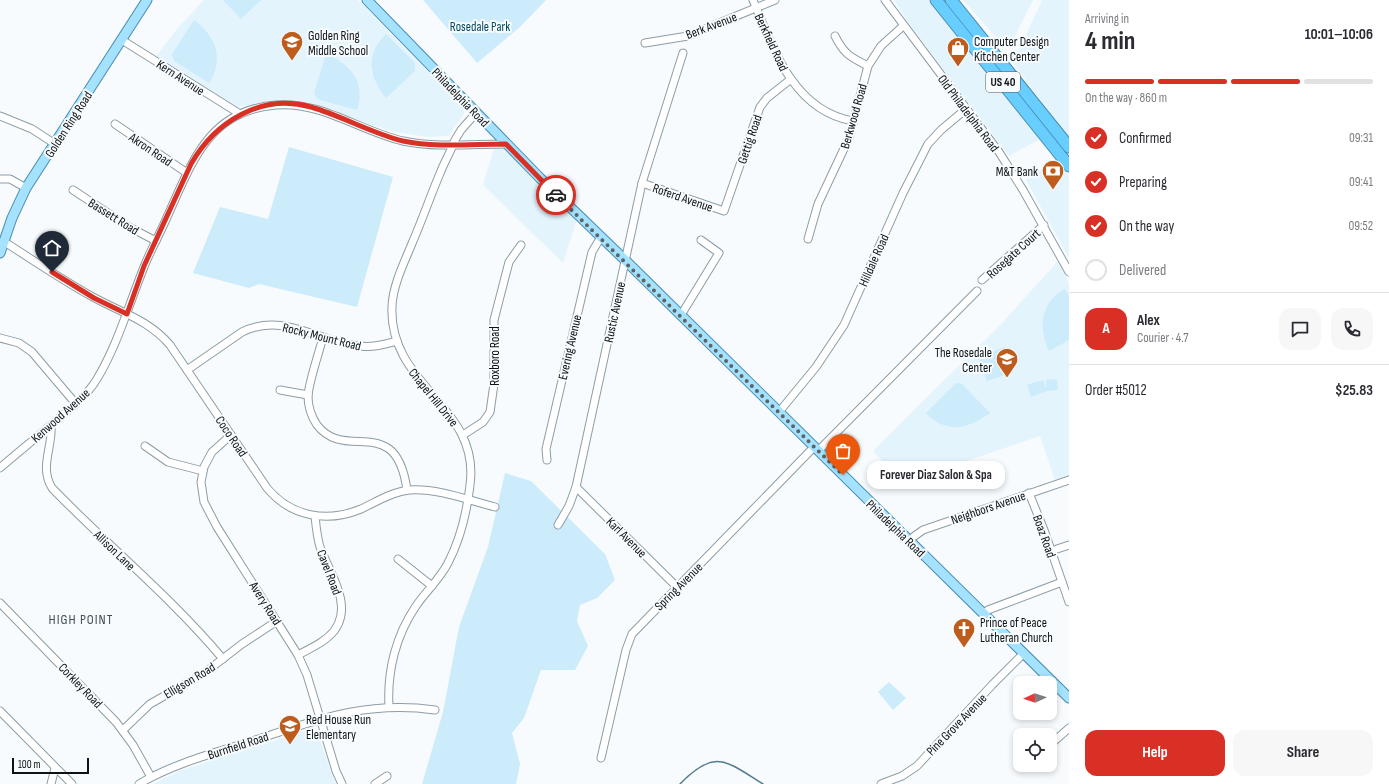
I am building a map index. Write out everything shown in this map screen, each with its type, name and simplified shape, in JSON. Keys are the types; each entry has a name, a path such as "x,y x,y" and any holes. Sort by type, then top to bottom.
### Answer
{"highway":[{"name":"US 40","path":"936,0 1069,166"},
{"name":"US 40","path":"951,0 1069,147"}],"main road":[{"name":"Golden Ring Road","path":"0,252 12,218 26,188 147,0"},
{"name":"Philadelphia Road","path":"367,0 506,144 1069,698"}],"street":[{"name":"Berkfield Road","path":"753,0 783,68 790,79 800,91 826,112 842,119 853,121"},
{"name":"Berk Avenue","path":"645,43 688,36 775,0"},
{"name":"Old Philadelphia Road","path":"885,0 999,152 1044,225 1069,272"},
{"name":"Berkwood Road","path":"808,239 818,204 845,149 868,66 881,46 904,26"},
{"path":"835,36 841,47 849,56 868,66"},
{"name":"Kern Avenue","path":"122,40 240,114"},
{"name":"Rustic Avenue","path":"558,525 569,506 576,487 642,183 683,53"},
{"name":"Gettig Road","path":"724,210 760,107 767,98 790,79"},
{"name":"Kenwood Avenue","path":"0,468 76,404 97,379 127,314 144,266 195,157 208,139 240,114 270,105 298,105 317,109 360,127 403,141 453,145 506,144"},
{"name":"Hilldale Road","path":"779,412 816,367 844,325 900,200 928,144 941,130 966,109"},
{"name":"Chapel Hill Drive","path":"389,706 390,671 400,636 416,605 432,586 448,563 453,552 468,500 471,466 468,446 463,435 449,414 406,363 397,341 392,318 393,297 396,286 453,145 461,130 476,113"},
{"path":"0,116 32,129 55,144"},
{"name":"Akron Road","path":"115,124 187,173"},
{"path":"0,179 10,178 26,188"},
{"name":"Roferd Avenue","path":"642,183 724,210"},
{"name":"Bassett Road","path":"73,190 129,227 156,241"},
{"name":"Rosegate Court","path":"982,280 1044,225"},
{"name":"Evering Avenue","path":"547,460 546,449 592,252 601,237"},
{"path":"681,315 719,253 700,240"},
{"name":"Coco Road","path":"3,241 77,288 142,321 158,332 187,370 231,435 277,498 295,510 315,516 332,516 351,512 407,490 428,490 496,507"},
{"name":"Roxboro Road","path":"463,435 483,422 491,408 495,363 494,320 509,262 521,245"},
{"name":"Spring Avenue","path":"601,758 628,642 634,631 977,291"},
{"name":"Rocky Mount Road","path":"187,370 242,332 257,326 278,324 360,346 374,346 397,341"},
{"path":"323,337 308,395 311,413 323,432 338,439 378,443 393,452 404,471 407,490"},
{"path":"0,338 19,343 32,352 76,404"},
{"path":"280,390 308,395"},
{"name":"Allison Lane","path":"51,425 52,433 46,464 48,480 52,488 116,552 170,601 201,633 223,659"},
{"name":"Avery Road","path":"231,435 212,452 203,471 202,494 207,510 298,655 307,675 336,771 342,784"},
{"path":"144,446 156,456 168,462 203,471"},
{"name":"Neighbors Avenue","path":"909,540 923,530 1069,480"},
{"name":"Karl Avenue","path":"576,487 677,587"},
{"name":"Boaz Road","path":"1029,493 1069,602"},
{"name":"Cavel Road","path":"298,655 327,638 336,628 341,617 340,596 319,544 315,516"},
{"path":"1051,551 1069,545"},
{"path":"398,560 432,586"},
{"path":"984,614 988,610 1062,582"},
{"name":"Corkley Road","path":"0,603 123,730 151,777"},
{"name":"Elligson Road","path":"123,730 150,704 198,677 277,621"},
{"name":"Pine Grove Avenue","path":"881,784 902,776 916,766 1024,653"},
{"name":"Burnfield Road","path":"139,784 175,766 348,711 389,706 435,710"},
{"path":"0,711 72,784"},
{"path":"1057,739 1069,728"},
{"path":"51,784 55,768"},
{"path":"375,784 387,776"}],"shaded area":[{"name":"Golden Ring Middle School","path":"204,0 358,0 464,109 464,114 448,136 427,137 395,132 297,101 275,101 238,107 156,56 177,29"},
{"path":"894,0 928,0 1040,139 1009,156 907,21"},
{"path":"963,0 1033,0 1012,42 1004,47"},
{"path":"1042,0 1069,0 1069,138 1013,63"},
{"path":"494,148 502,148 507,151 577,219 563,263 483,185"},
{"path":"1056,159 1069,177 1069,258 1026,180"},
{"name":"The Rosedale Center","path":"1058,261 1069,283 1069,475 1055,480 1040,436 902,483 873,451 1002,323"},
{"name":"Red House Run Elementary","path":"314,728 317,730 336,784 153,784 179,771"}],"green space":[{"path":"223,0 261,0 241,19"},
{"name":"Rosedale Park","path":"423,0 546,0 521,26 477,63"},
{"path":"194,20 212,40 217,56 214,74 209,83 174,61 172,54"},
{"path":"386,34 415,63 415,71 386,98 380,90 373,74 372,58 379,42"},
{"path":"326,54 343,63 358,83 359,100 357,110 317,99 314,93"},
{"path":"289,147 393,177 357,307 259,284 249,288 193,273 220,207 268,219"},
{"path":"1065,289 1069,296 1069,340 1049,351 1043,333 1046,308 1050,301"},
{"path":"1005,347 1014,372 987,381 978,357"},
{"path":"1057,379 1058,390 1047,391 1031,397 1027,385 1043,380 1046,389 1046,380"},
{"path":"956,383 962,384 990,413 966,426 949,426 933,420 926,413"},
{"path":"505,473 531,481 605,554 615,580 597,598 580,605 577,621 588,646 575,670 541,670 524,718 512,733 520,764 516,784 422,784 443,712 459,627 488,547"},
{"path":"889,682 906,698 893,710 878,692"}],"waterway":[{"path":"680,784 692,773 712,762 730,764 763,784"}],"way so far":[{"path":"556,195 625,260 843,475"}],"place":[{"name":"Golden Ring Middle School","path":"292,62"},
{"name":"Computer Design Kitchen Center","path":"958,68"},
{"name":"M&T Bank","path":"1053,190"},
{"name":"The Rosedale Center","path":"1007,378"},
{"name":"Forever Diaz Salon & Spa","path":"843,475"},
{"name":"Prince of Peace Lutheran Church","path":"964,648"},
{"name":"Red House Run Elementary","path":"290,746"}],"district":[{"name":"HIGH POINT","path":"81,619"}],"route":[{"path":"52,272 94,298 127,314 148,256 191,164 199,151 213,134 229,121 240,114 270,105 293,104 310,107 360,127 403,141 446,145 506,144 556,195"}]}
